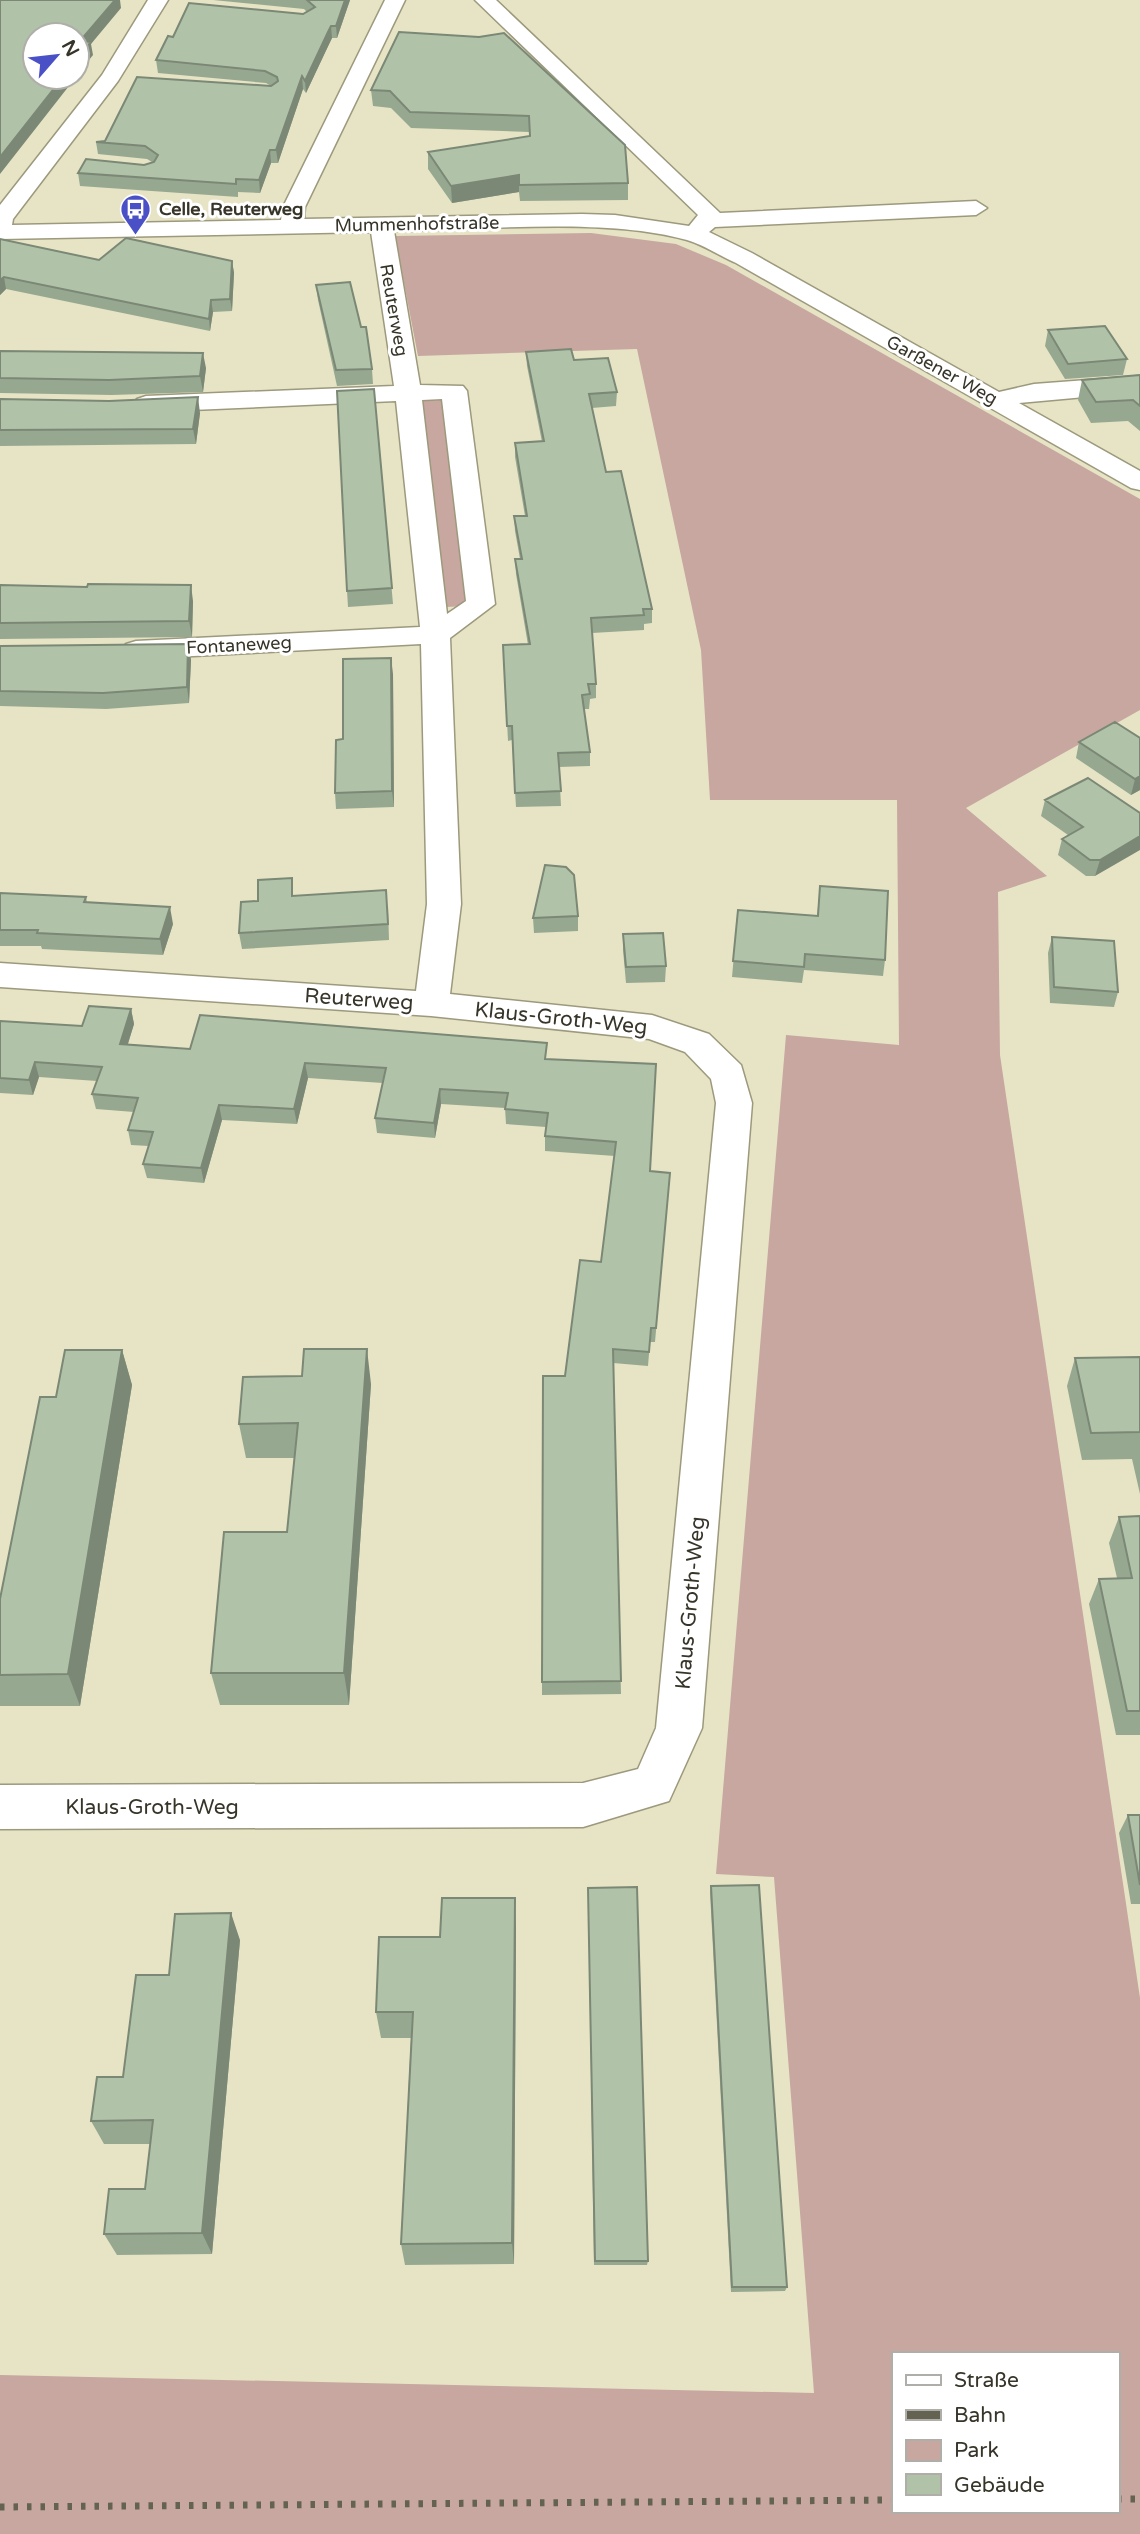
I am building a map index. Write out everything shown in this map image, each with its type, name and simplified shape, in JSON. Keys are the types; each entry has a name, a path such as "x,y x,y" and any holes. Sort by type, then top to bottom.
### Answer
{"street":[{"path":"129,0 183,6"},
{"path":"292,227 293,207 395,0"},
{"path":"485,0 710,214 702,227"},
{"path":"0,226 2,218 111,77 157,2"},
{"path":"111,77 137,79"},
{"path":"48,159 76,161"},
{"path":"702,227 976,208"},
{"name":"Mummenhofstraße","path":"0,232 604,222 702,227 744,258"},
{"name":"Reuterweg","path":"0,975 431,1004 444,904 435,635 406,395 403,349 381,225"},
{"name":"Garßener Weg","path":"744,258 1140,482"},
{"path":"996,400 1034,392 1140,384"},
{"path":"125,405 454,391 481,604 435,635"},
{"name":"Fontaneweg","path":"107,650 435,635"},
{"name":"Klaus-Groth-Weg","path":"0,1807 583,1805 653,1786 679,1728 734,1103 728,1074 697,1043 652,1027 431,1004"}],"green space":[{"path":"591,233 676,244 726,265 1140,499 1140,710 966,808 1047,876 998,892 1000,1055 1140,1998 1140,2534 0,2534 0,2375 814,2393 774,1877 716,1874 786,1035 899,1045 897,800 710,800 701,650 637,349 418,356 395,236"},
{"path":"444,400 470,606 445,607 421,401"}],"building":[{"path":"0,0 115,0 91,28 91,21 21,21 21,91 52,91 0,157"},
{"path":"307,0 345,0 336,26 331,26 305,81 302,76 276,150 270,150 259,180 236,179 236,184 78,173 86,159 144,165 154,162 158,155 145,146 96,142 105,141 137,77 271,86 278,81 277,77 265,71 156,60 168,36 173,37 189,3 303,14 315,7"},
{"path":"399,32 479,37 504,33 625,145 628,183 519,185 519,175 451,186 428,152 530,136 529,116 410,112 390,91 371,90"},
{"path":"126,238 232,261 230,299 211,300 209,319 4,277 0,280 0,239 99,260"},
{"path":"350,282 361,327 366,327 372,369 336,370 316,285"},
{"path":"1105,326 1127,359 1068,364 1048,330"},
{"path":"571,349 574,360 608,358 617,392 589,394 606,472 621,471 652,609 643,609 644,615 591,618 596,684 588,684 590,694 582,695 590,752 558,753 561,791 515,793 512,726 507,726 503,645 530,644 515,559 522,559 514,516 527,516 515,443 544,441 526,352"},
{"path":"0,351 203,353 200,376 109,380 0,378"},
{"path":"1140,375 1140,406 1133,400 1096,402 1082,380"},
{"path":"374,389 392,588 347,591 337,391"},
{"path":"198,397 193,429 0,430 0,399 109,401"},
{"path":"88,584 191,585 189,621 0,623 0,585 87,587"},
{"path":"188,644 187,687 103,693 0,691 0,646"},
{"path":"391,658 392,791 335,793 336,740 343,739 343,659"},
{"path":"1115,722 1140,738 1140,776 1135,779 1079,742"},
{"path":"1088,778 1140,813 1140,836 1100,860 1090,860 1062,839 1083,827 1045,800"},
{"path":"545,865 566,867 574,875 578,916 533,918"},
{"path":"292,878 292,896 386,890 388,924 239,933 241,902 258,901 258,880"},
{"path":"820,886 888,891 885,960 805,954 804,967 733,961 738,910 818,916"},
{"path":"0,893 86,897 84,902 170,907 160,939 37,933 38,930 0,930"},
{"path":"663,933 666,966 626,967 623,934"},
{"path":"1052,937 1114,941 1118,992 1054,987"},
{"path":"89,1006 131,1009 120,1044 190,1049 200,1015 547,1043 545,1059 656,1064 650,1171 670,1173 656,1328 651,1328 649,1352 613,1349 621,1681 542,1682 543,1376 565,1376 580,1260 601,1262 616,1142 545,1136 548,1113 505,1109 508,1093 440,1089 434,1123 375,1118 386,1068 305,1063 294,1109 219,1105 201,1168 143,1164 153,1132 128,1130 138,1098 92,1094 102,1067 35,1062 29,1080 0,1078 0,1021 82,1026"},
{"path":"304,1349 367,1349 344,1673 211,1673 224,1532 287,1532 298,1423 239,1424 243,1377 302,1376"},
{"path":"65,1350 122,1350 68,1674 0,1675 0,1599 40,1397 56,1397"},
{"path":"1140,1357 1140,1432 1091,1433 1075,1358"},
{"path":"1140,1516 1140,1711 1127,1711 1099,1579 1132,1578 1119,1517"},
{"path":"1128,1815 1140,1815 1140,1885"},
{"path":"759,1885 787,2287 732,2287 711,1886"},
{"path":"637,1887 648,2261 595,2261 588,1888"},
{"path":"442,1898 515,1898 512,2243 401,2244 413,2012 376,2012 379,1937 440,1937"},
{"path":"231,1913 202,2233 104,2234 109,2189 145,2189 153,2120 91,2121 97,2077 123,2077 136,1975 169,1975 175,1914"}],"railway":[{"path":"1119,2499 1140,2499"},
{"path":"0,2507 892,2500"}],"place":[{"name":"Celle, Reuterweg","path":"136,236"}]}
